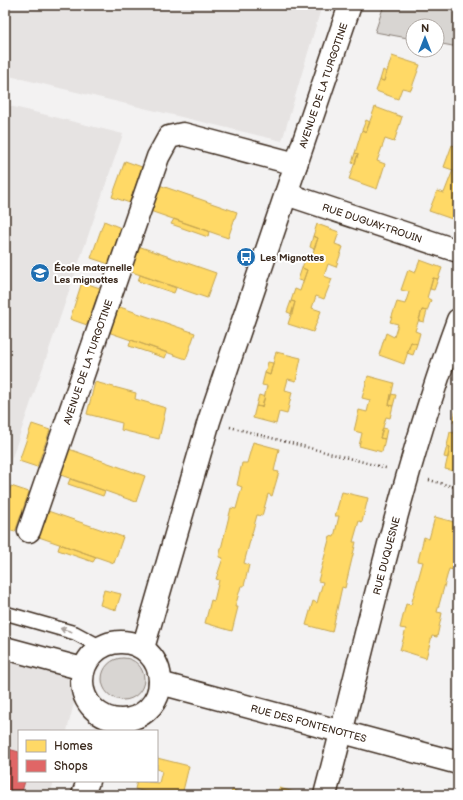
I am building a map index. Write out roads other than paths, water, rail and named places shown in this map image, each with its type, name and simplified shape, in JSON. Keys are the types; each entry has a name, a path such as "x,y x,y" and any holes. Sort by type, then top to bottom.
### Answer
{"street":[{"name":"AVENUE DE LA TURGOTINE","path":"143,648 209,421 350,5"},
{"name":"AVENUE DE LA TURGOTINE","path":"29,532 158,157 169,136 183,134 296,164"},
{"name":"RUE DUGUAY-TROUIN","path":"286,194 458,251"},
{"name":"RUE DUQUESNE","path":"324,795 408,474 438,375 458,320"},
{"path":"114,642 126,642 143,648 153,658 159,670 160,683 156,698 146,712 136,717 108,725 88,703 83,691 82,681 84,669 90,657 101,647 114,642"},
{"path":"5,648 84,669"},
{"name":"RUE DES FONTENOTTES","path":"160,683 458,763"},
{"path":"83,795 88,782"}],"lane":[{"path":"5,613 75,633 101,647"}],"place":[{"name":"Les Mignottes","path":"246,257"},
{"name":"École maternelle Les mignottes","path":"40,273"}]}
